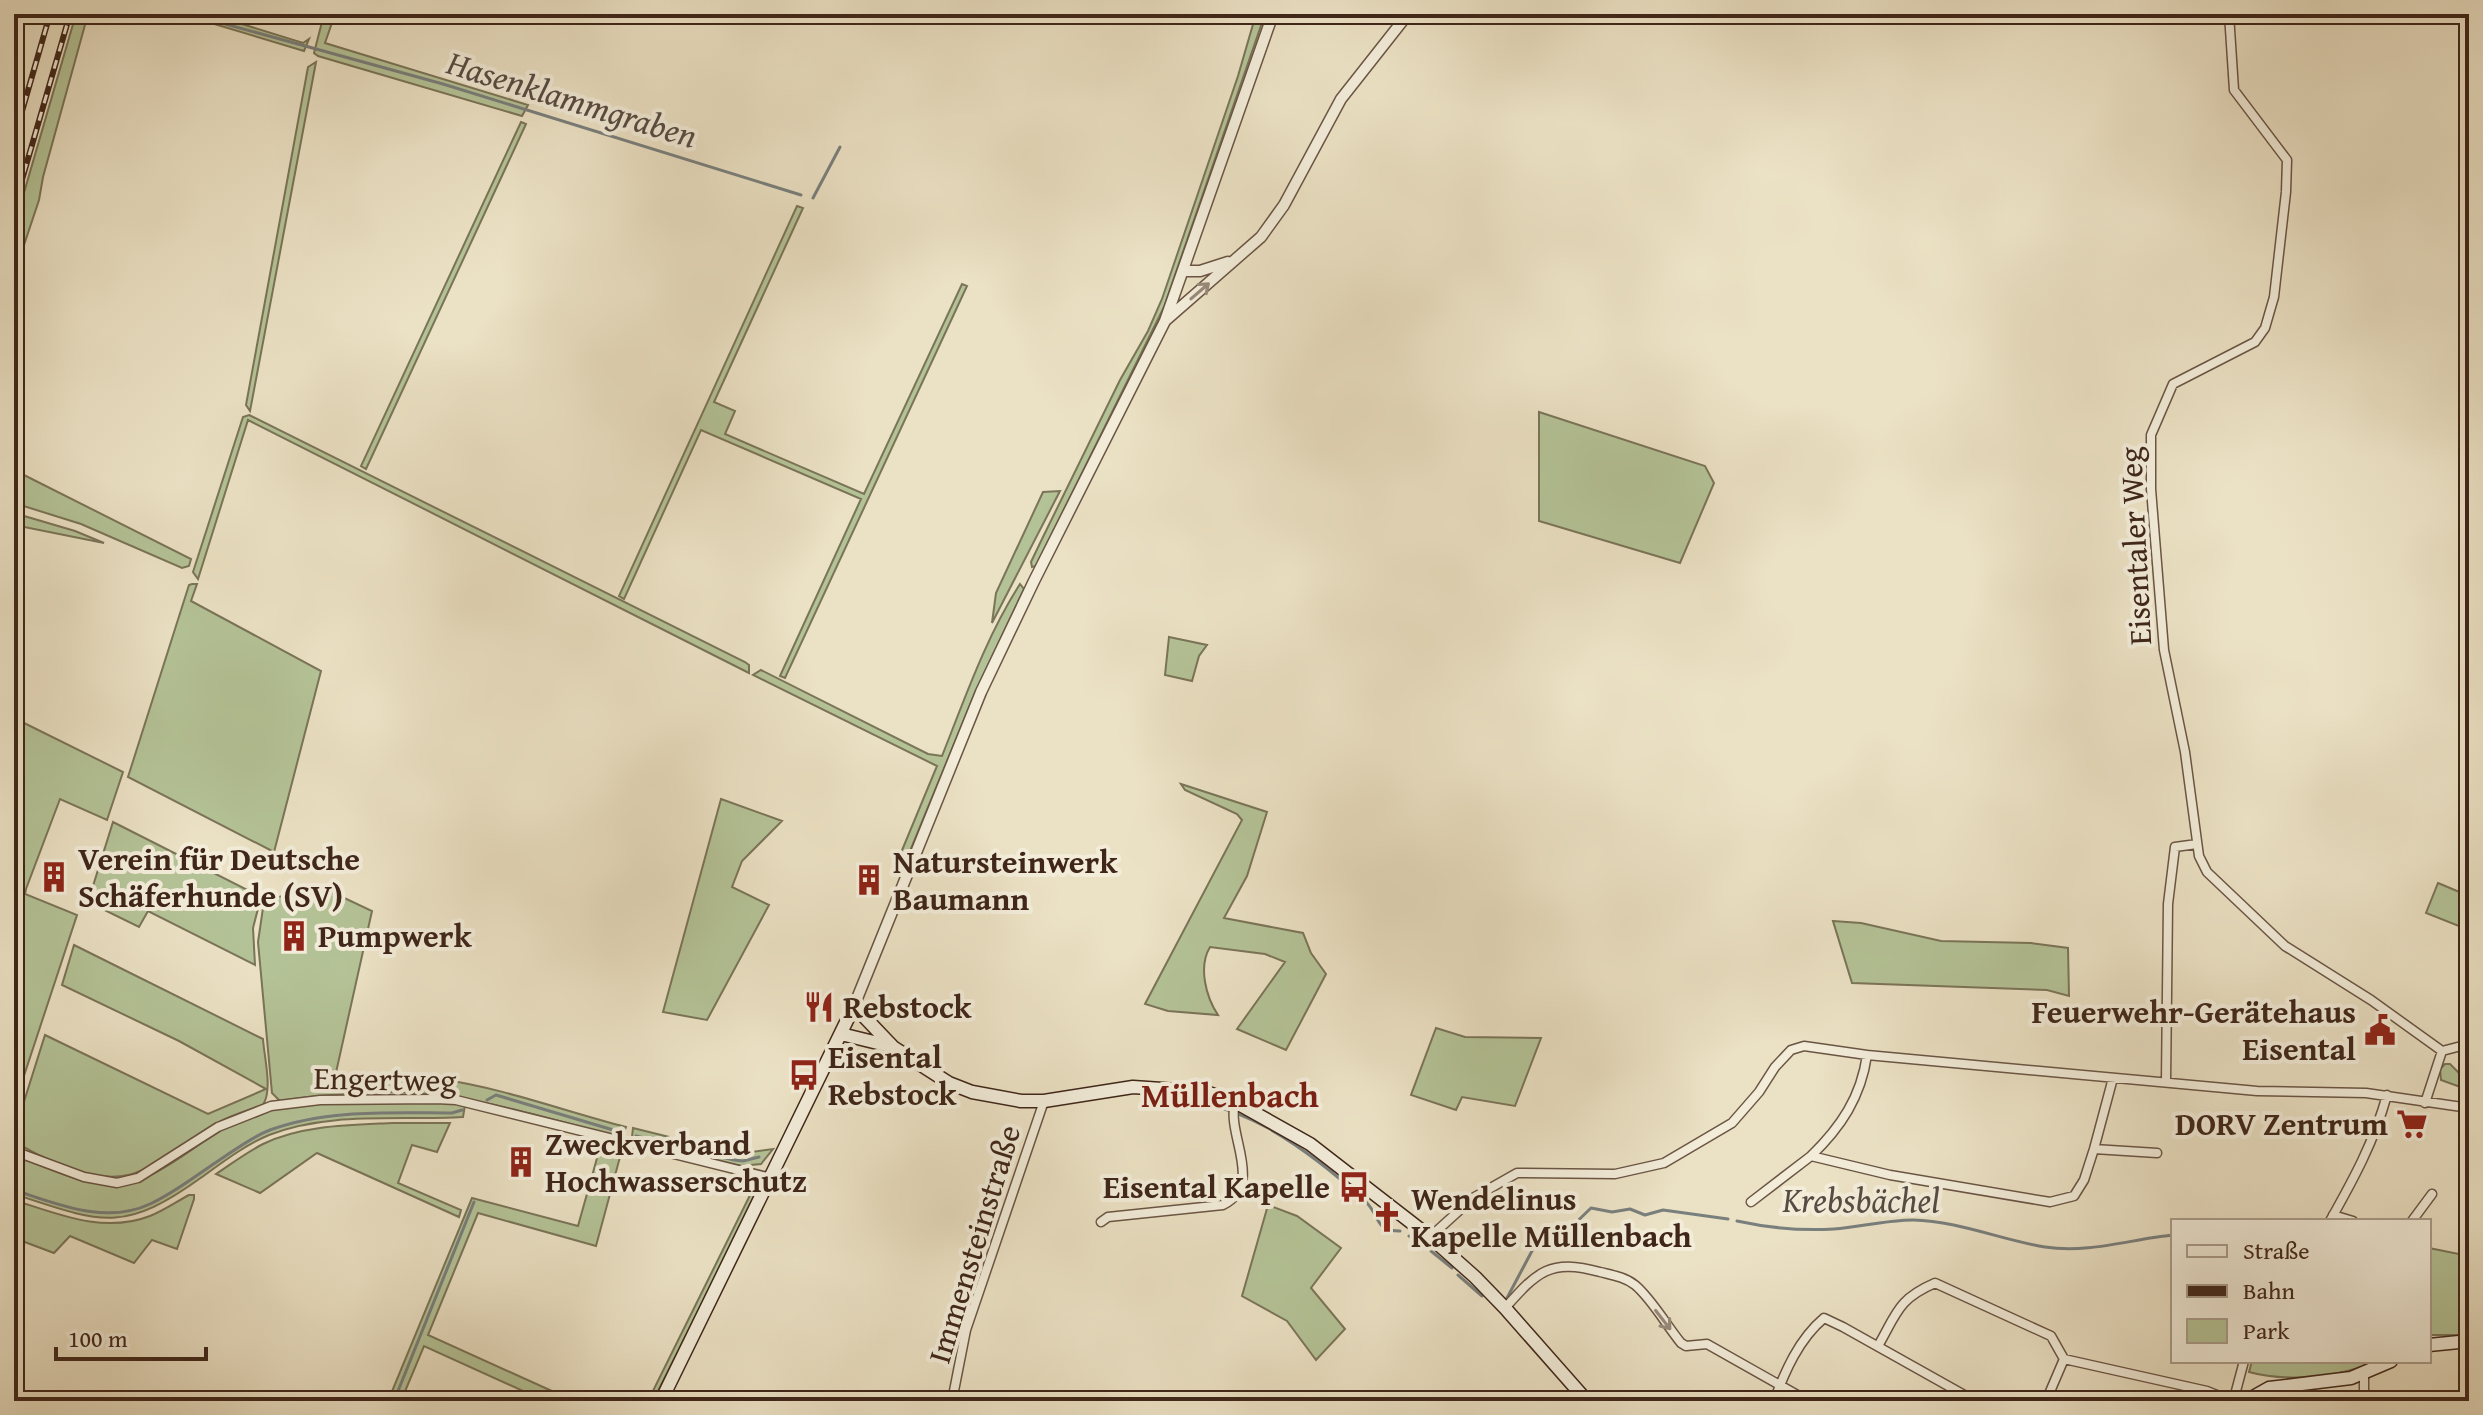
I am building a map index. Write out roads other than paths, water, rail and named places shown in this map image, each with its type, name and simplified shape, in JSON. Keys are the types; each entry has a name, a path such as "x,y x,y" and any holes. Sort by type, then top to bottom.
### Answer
{"main road":[{"path":"661,1401 854,1006 893,1047 949,1083 972,1092 1021,1101 1044,1101 1133,1087 1206,1092 1234,1109 1310,1144 1430,1237 1475,1277 1587,1401"},
{"path":"841,1034 893,1047"},
{"path":"2431,1345 2469,1341"},
{"path":"2246,1401 2283,1384 2351,1378 2387,1363"}],"street":[{"path":"854,1006 981,692 1165,321 1273,14"},
{"path":"1165,321 1261,237 1284,205 1341,99 1408,14"},
{"name":"Eisentaler Weg","path":"2197,844 2183,737 2164,650 2151,489 2151,435 2173,384 2255,342 2265,328 2274,297 2286,192 2287,160 2234,90 2229,14"},
{"path":"1184,271 1211,268 1234,260"},
{"path":"2166,1082 2168,904 2175,847 2197,844 2207,872 2285,946 2371,1000 2442,1051"},
{"path":"2442,1051 2469,1044"},
{"path":"1430,1237 1473,1198 1517,1173 1615,1174 1664,1163 1732,1123 1759,1092 1775,1067 1791,1050 1804,1046 1867,1055 2257,1091 2387,1095 2469,1108"},
{"path":"2425,1103 2442,1051"},
{"path":"1751,1202 1811,1156 1834,1134 1849,1111 1864,1075 1867,1055"},
{"path":"1811,1156 1890,1175 2050,1202 2074,1196 2084,1180 2113,1078"},
{"path":"2332,1218 2363,1163 2378,1128 2387,1095"},
{"name":"Engertweg","path":"14,1151 84,1177 117,1183 138,1178 218,1127 271,1106 320,1100 436,1099 456,1100 771,1178"},
{"name":"Immensteinstraße","path":"952,1401 966,1330 1044,1101"},
{"path":"1101,1222 1108,1217 1223,1205 1235,1198 1242,1188 1243,1176 1234,1109"},
{"path":"2094,1149 2157,1153"},
{"path":"2413,1219 2432,1194"},
{"path":"1505,1308 1533,1277 1554,1267 1581,1266 1626,1279 1636,1286 1681,1343 1686,1346 1707,1344 1808,1401"},
{"path":"1878,1346 1897,1311 1912,1293 1935,1283 2051,1336 2064,1359 2207,1391 2232,1401"},
{"path":"1774,1401 1809,1330 1824,1318 1975,1401"},
{"path":"2046,1401 2064,1359"},
{"path":"2238,1401 2236,1391 2243,1363"},
{"path":"2364,1374 2364,1401"}],"waterway":[{"name":"Hasenklammgraben","path":"189,14 443,84 801,195"},
{"name":"Hasenklammgraben","path":"813,198 840,147"},
{"path":"487,1100 496,1095 620,1132"},
{"name":"Krebsbächel","path":"1145,1096 1209,1104 1268,1128 1307,1153 1343,1182 1366,1202 1382,1226 1400,1231"},
{"path":"14,1190 82,1210 116,1213 133,1210 166,1196 255,1137 292,1123 337,1115 452,1113 462,1110"},
{"path":"636,1136 734,1160 759,1157"},
{"path":"394,1401 474,1202"},
{"name":"Krebsbächel","path":"1507,1298 1533,1249 1562,1236 1591,1208 1612,1212 1630,1209 1645,1215 1663,1210 1728,1219"},
{"name":"Krebsbächel","path":"1737,1221 1809,1230 1903,1220 1930,1221 2061,1249 2171,1235"},
{"name":"Krebsbächel","path":"1409,1236 1425,1246"},
{"name":"Krebsbächel","path":"1431,1251 1452,1268"},
{"name":"Krebsbächel","path":"1458,1275 1482,1296"}],"railway":[{"path":"14,139 50,14"},
{"path":"14,207 70,14"}],"place":[{"name":"Verein für Deutsche Schäferhunde (SV)","path":"54,877"},
{"name":"Natursteinwerk Baumann","path":"869,880"},
{"name":"Pumpwerk","path":"294,936"},
{"name":"Rebstock","path":"819,1007"},
{"name":"Feuerwehr-Gerätehaus Eisental","path":"2380,1030"},
{"name":"Eisental Rebstock","path":"804,1075"},
{"name":"DORV Zentrum","path":"2412,1124"},
{"name":"Zweckverband Hochwasserschutz","path":"521,1162"},
{"name":"Eisental Kapelle","path":"1354,1187"},
{"name":"Wendelinus Kapelle Müllenbach","path":"1387,1217"}],"district":[{"name":"Müllenbach","path":"1230,1095"}]}
